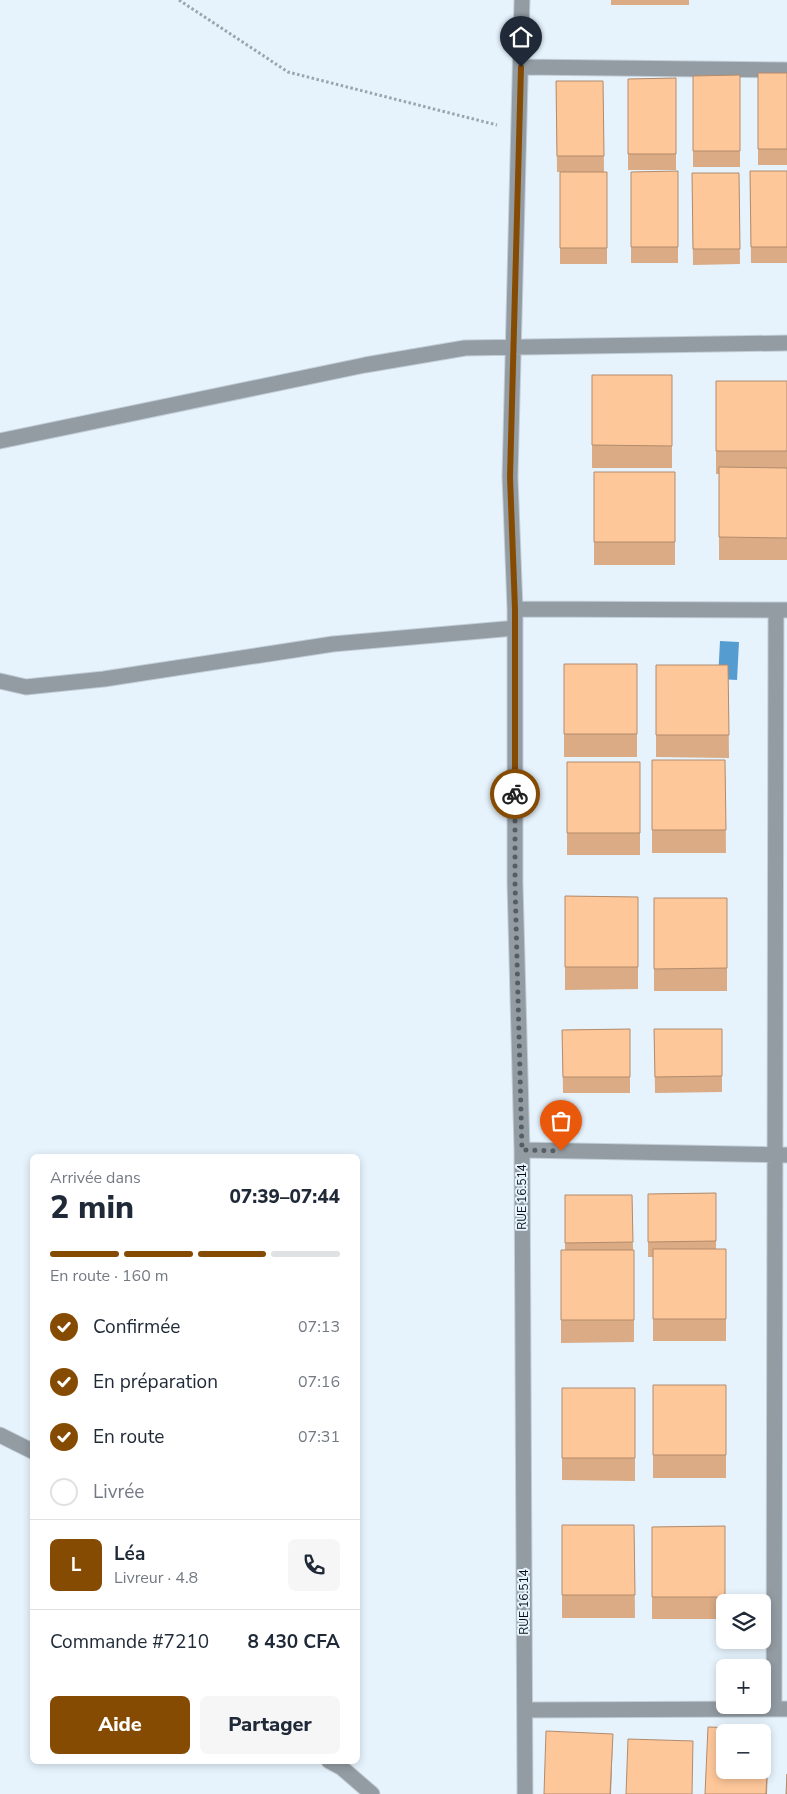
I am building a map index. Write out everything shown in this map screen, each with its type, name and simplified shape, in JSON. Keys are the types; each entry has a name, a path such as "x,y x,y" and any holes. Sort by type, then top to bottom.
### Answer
{"street":[{"name":"RUE 16.514","path":"522,0 510,477 515,609 515,883 522,1150 525,1794"},
{"path":"521,67 787,70"},
{"path":"0,441 430,353 465,348 787,344"},
{"path":"515,609 782,610 780,1709 525,1710"},
{"path":"0,680 26,687 104,679 333,644 515,628"},
{"path":"522,1150 781,1155"},
{"path":"0,1435 30,1450"},
{"path":"335,1764 342,1768 372,1794"}],"path":[{"path":"178,0 288,72 520,131"}],"water":[{"path":"720,641 739,642 737,680 718,679"}],"building":[{"path":"758,73 787,73 787,149 758,149"},
{"path":"740,75 740,151 693,151 693,76"},
{"path":"676,78 676,154 628,154 628,79"},
{"path":"556,81 603,81 604,156 557,156"},
{"path":"678,171 678,247 631,247 631,172"},
{"path":"750,171 787,171 787,247 751,247"},
{"path":"560,172 607,172 607,248 560,248"},
{"path":"692,173 739,173 740,249 693,249"},
{"path":"592,375 672,375 672,446 592,445"},
{"path":"716,381 787,381 787,451 716,451"},
{"path":"719,467 787,468 787,538 719,537"},
{"path":"594,472 675,472 675,542 594,542"},
{"path":"564,664 637,664 637,734 564,734"},
{"path":"656,665 728,665 729,735 656,735"},
{"path":"652,760 725,760 726,830 652,830"},
{"path":"567,762 640,762 640,833 567,833"},
{"path":"565,896 638,897 638,967 565,967"},
{"path":"654,898 727,898 727,968 654,969"},
{"path":"630,1029 630,1077 563,1077 562,1030"},
{"path":"654,1029 722,1029 722,1076 655,1077"},
{"path":"716,1193 716,1241 648,1242 648,1194"},
{"path":"565,1195 632,1195 633,1242 565,1243"},
{"path":"653,1249 726,1249 726,1319 653,1319"},
{"path":"561,1250 634,1250 634,1320 561,1320"},
{"path":"653,1385 726,1385 726,1455 653,1455"},
{"path":"562,1388 635,1388 635,1458 562,1458"},
{"path":"562,1525 634,1525 635,1595 562,1595"},
{"path":"725,1526 725,1594 716,1594 716,1597 652,1597 652,1527"},
{"path":"708,1727 716,1727 716,1779 767,1779 766,1794 705,1794"},
{"path":"546,1731 613,1734 610,1794 544,1794"},
{"path":"628,1739 693,1741 692,1794 626,1794"}],"way so far":[{"path":"515,794 515,883 522,1150 561,1151"}],"route":[{"path":"515,794 515,609 510,477 521,67"}]}
